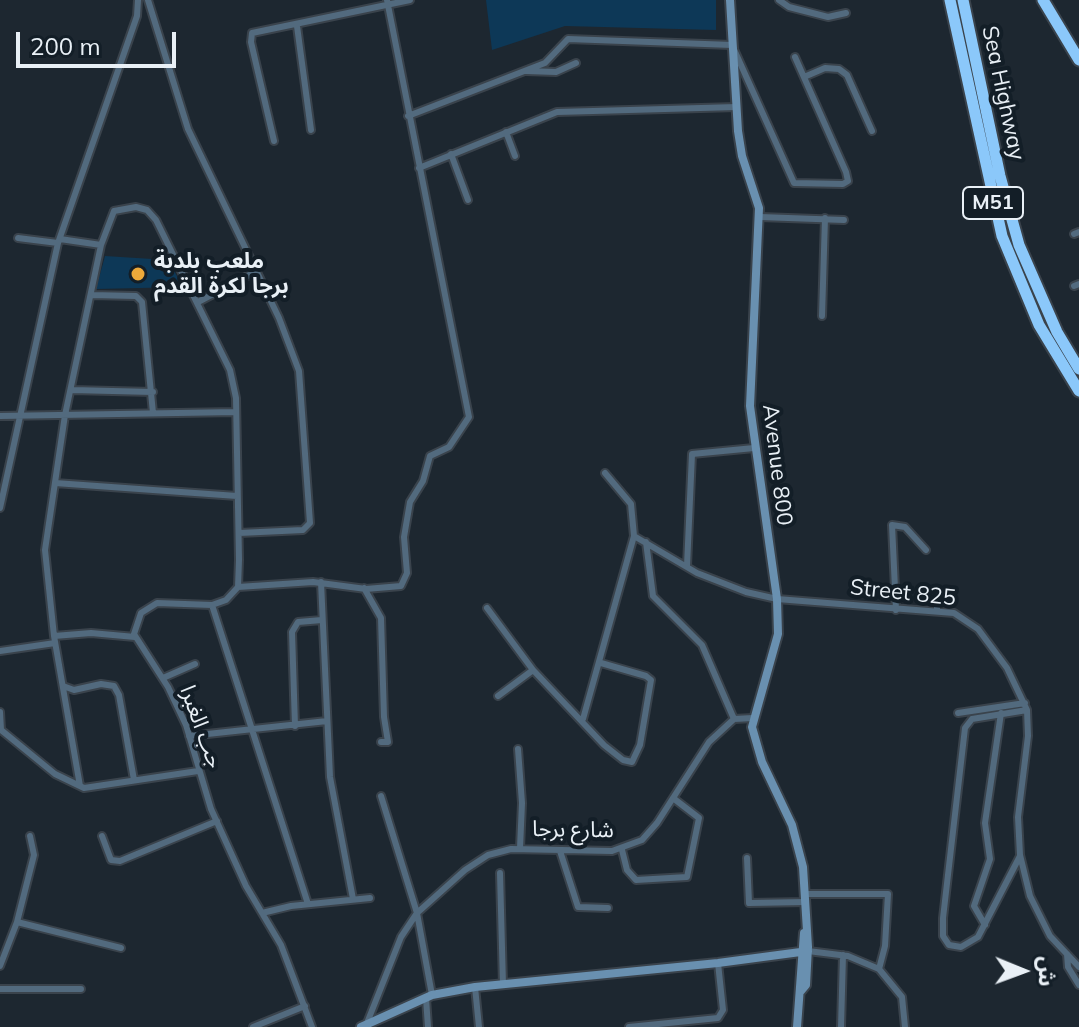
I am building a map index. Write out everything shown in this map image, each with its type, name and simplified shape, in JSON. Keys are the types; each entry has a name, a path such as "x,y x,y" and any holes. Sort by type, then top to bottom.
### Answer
{"highway":[{"name":"Sea Highway","path":"950,0 1002,236 1032,312 1079,391"},
{"name":"Sea Highway","path":"963,0 1000,176 1019,245 1057,332 1079,369"},
{"path":"1043,0 1079,60"}],"main road":[{"name":"Avenue 800","path":"730,0 742,156 760,217 750,406 777,599 778,634 753,718 753,732 762,762 796,839 806,898 806,985 801,991 797,1027"},
{"path":"364,1025 429,997 475,987 807,954"}],"street":[{"path":"0,508 59,241 137,16 138,0"},
{"path":"148,0 188,129 257,271 298,366 310,523 303,530 239,533"},
{"path":"274,141 250,37 256,30 297,26 410,0"},
{"path":"779,0 789,7 828,17 846,13"},
{"path":"238,587 321,582 392,589 405,583 404,537 410,502 423,481 430,456 449,447 469,416 388,3"},
{"path":"137,16 154,16"},
{"path":"297,26 311,130"},
{"path":"408,116 548,61 568,39 732,45 794,183 843,184 848,181 846,172 795,57"},
{"path":"522,71 556,72 576,63"},
{"path":"804,77 832,67 847,75 872,131"},
{"path":"419,168 557,112 736,103 753,96"},
{"path":"506,132 515,156"},
{"path":"451,154 468,200"},
{"path":"0,651 55,640 91,633 135,637 138,617 157,603 212,605 226,600 238,587 236,412 230,370 156,220 147,210 129,206 114,211 101,245 65,415 45,562 55,640 80,786"},
{"path":"760,217 844,220"},
{"path":"822,316 825,218"},
{"path":"18,238 101,245"},
{"path":"198,302 257,271"},
{"path":"91,295 136,296 141,300 153,413"},
{"path":"72,390 153,392"},
{"path":"0,416 236,412"},
{"path":"687,566 692,454 754,448"},
{"path":"583,719 634,536 631,504 605,473"},
{"path":"55,483 237,496"},
{"path":"896,610 892,525 905,527 926,550"},
{"name":"Street 825","path":"634,536 687,566 746,592 777,599 957,613 978,629 1007,668 1026,706 1028,736 1018,817 1020,855 1038,918 1079,967"},
{"path":"646,542 653,596 702,645 734,719 753,718"},
{"path":"321,582 330,777 353,899"},
{"path":"364,588 381,618 384,717 388,742 381,742"},
{"path":"937,594 937,611"},
{"path":"212,605 308,904"},
{"path":"487,608 533,670 619,758 631,762 635,759 651,680 636,672 601,663"},
{"path":"295,726 292,632 298,622 322,620"},
{"name":"جب الغبرا","path":"135,637 163,678 189,736 198,771 217,821 281,945 312,1027"},
{"path":"163,678 195,664"},
{"path":"498,696 533,670"},
{"path":"63,686 74,690 106,683 114,686 119,695 134,780"},
{"path":"1020,855 975,941 961,947 949,945 943,936 965,728 970,720 1026,706"},
{"path":"958,713 1026,706"},
{"path":"0,712 1,729 55,774 80,786 96,788 198,771"},
{"path":"985,925 974,906 990,859 985,823 1001,713"},
{"name":"شارع برجا","path":"364,1025 395,949 417,913 488,855 520,848 622,850 650,832 717,731 734,719"},
{"path":"189,736 327,721"},
{"path":"518,749 522,803 520,848"},
{"path":"381,796 417,913 429,997 428,1027"},
{"path":"622,850 627,870 636,880 687,877 699,818 673,798"},
{"path":"102,836 111,860 120,861 217,821"},
{"path":"0,966 17,922 34,855 30,836"},
{"path":"560,851 578,907 608,908"},
{"path":"747,858 749,903 888,894 885,946 879,969"},
{"path":"500,873 499,935 503,985"},
{"path":"262,913 308,904 370,898"},
{"path":"17,922 121,948"},
{"path":"807,954 843,955 879,969 902,997 905,1027"},
{"path":"1067,954 1068,967 1079,985"},
{"path":"841,1027 843,955"},
{"path":"629,1027 718,1018 723,1010 718,963"},
{"path":"475,987 479,1027"},
{"path":"0,989 81,989"},
{"path":"253,1027 305,1006"}],"shaded area":[{"path":"486,0 716,0 716,30 565,26 492,50"},
{"name":"ملعب بلدبة برجا لكرة القدم","path":"105,256 168,260 183,287 96,289"}],"place":[{"name":"ملعب بلدبة برجا لكرة القدم","path":"138,274"}]}
